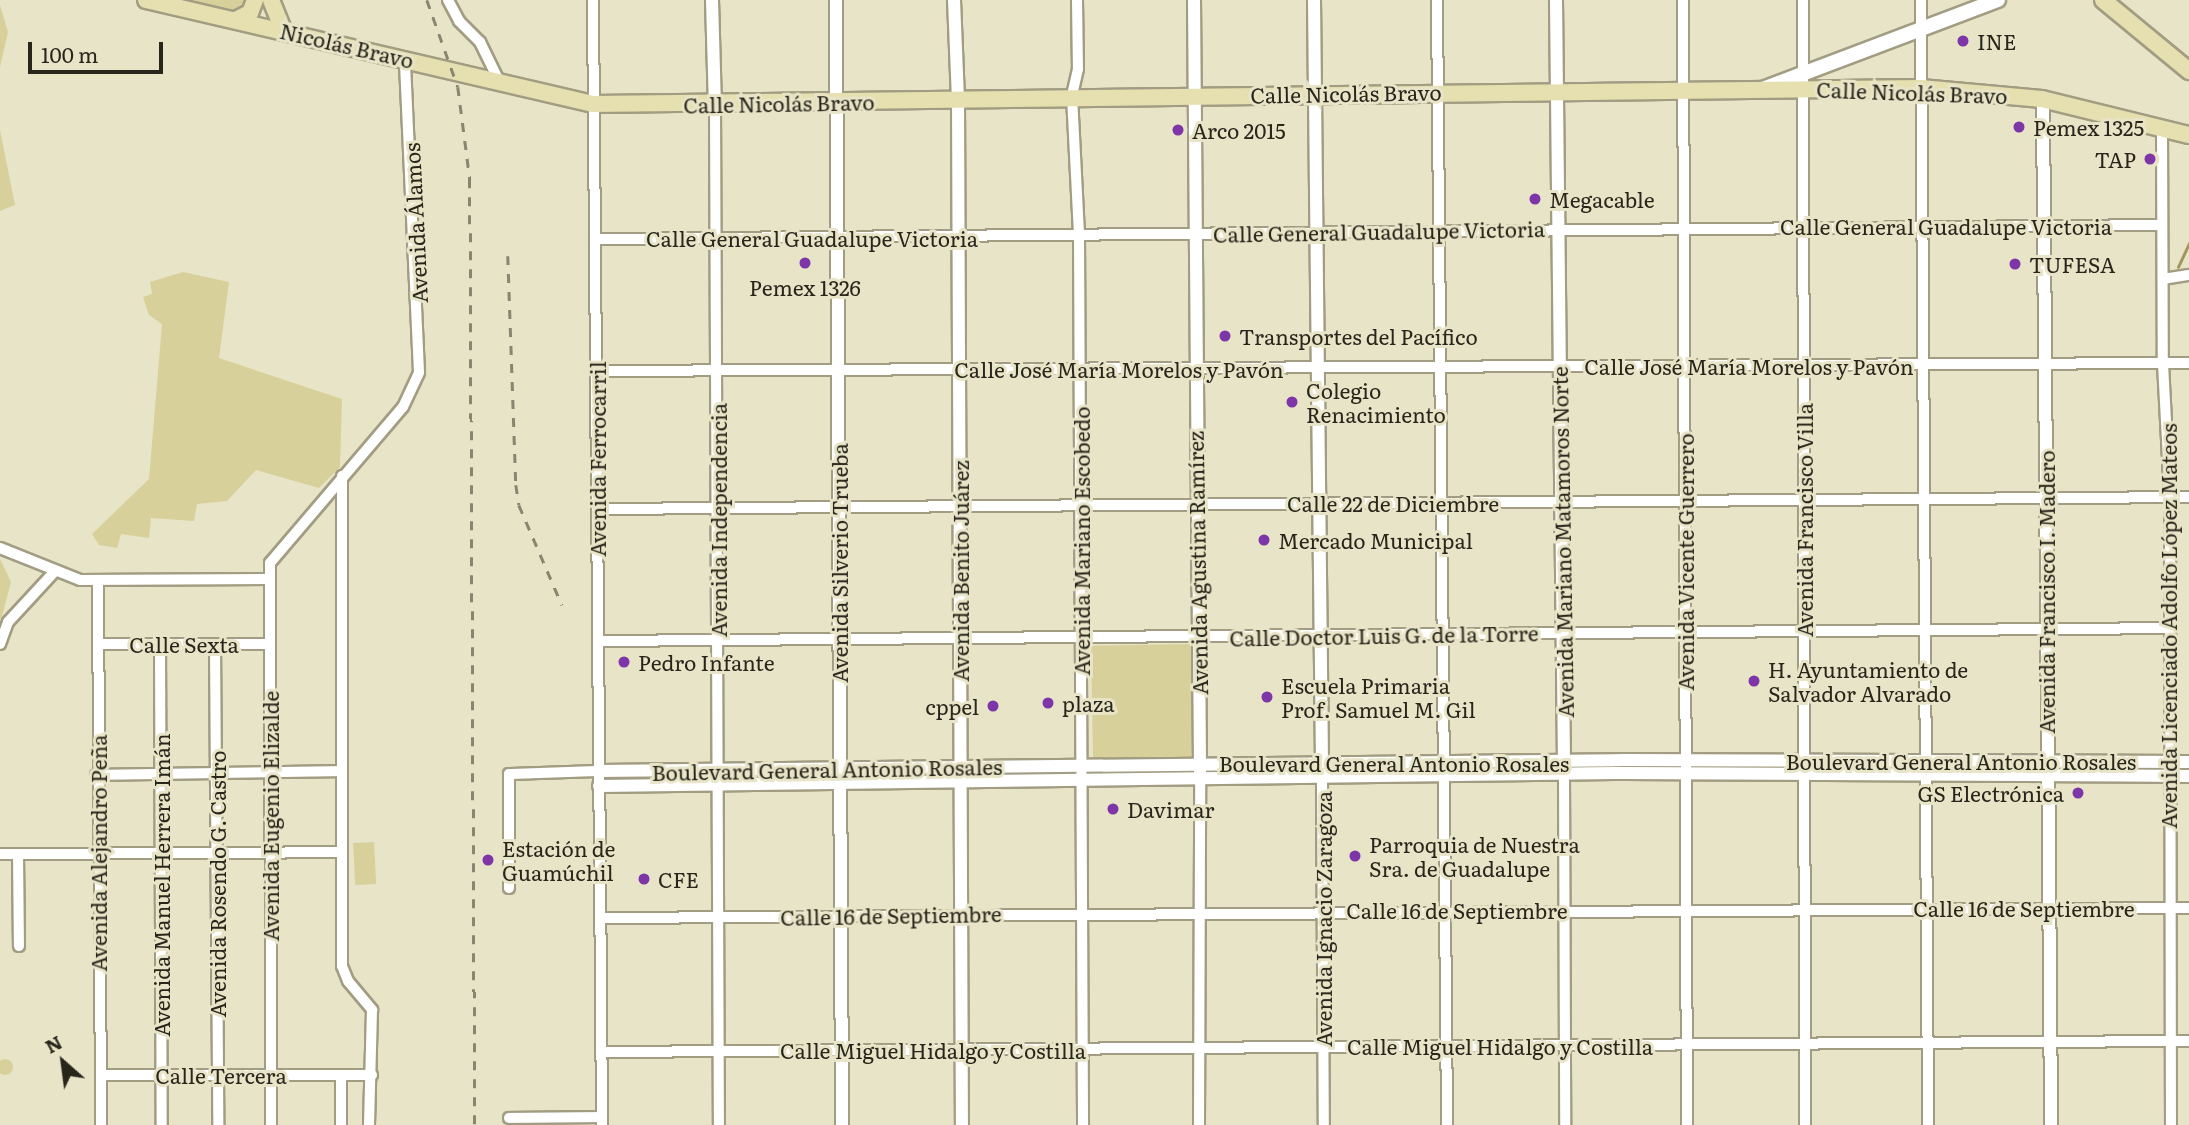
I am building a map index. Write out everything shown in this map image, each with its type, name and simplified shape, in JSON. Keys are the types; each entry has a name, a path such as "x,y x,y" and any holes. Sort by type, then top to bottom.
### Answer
{"main road":[{"path":"236,20 250,13 255,0"},
{"path":"271,0 283,30"},
{"path":"1803,80 1998,0"},
{"path":"2104,0 2117,5 2189,71"},
{"name":"Nicolás Bravo","path":"150,1 499,81"},
{"name":"Calle Nicolás Bravo","path":"499,81 593,104 715,105 1072,96 1760,90 1803,80 2043,100 2186,132"}],"street":[{"path":"447,0 459,21 480,42 499,81"},
{"name":"Avenida Ferrocarril","path":"593,0 601,1121"},
{"name":"Avenida Independencia","path":"712,0 718,238 719,1125"},
{"name":"Avenida Silverio Trueba","path":"836,0 842,1125"},
{"name":"Avenida Benito Juárez","path":"954,0 959,236 962,1125"},
{"name":"Avenida Mariano Escobedo","path":"1077,0 1078,69 1072,96 1079,236 1083,1125"},
{"name":"Avenida Agustina Ramírez","path":"1194,0 1200,764 1199,1125"},
{"name":"Avenida Ignacio Zaragoza","path":"1314,0 1324,1125"},
{"path":"1437,0 1447,1125"},
{"name":"Avenida Mariano Matamoros Norte","path":"1556,0 1565,1125"},
{"name":"Avenida Vicente Guerrero","path":"1683,0 1686,228 1683,499 1687,1125"},
{"name":"Avenida Francisco Villa","path":"1803,0 1805,1125"},
{"path":"1921,0 1928,1125"},
{"name":"Avenida Álamos","path":"405,58 420,344 415,388"},
{"name":"Avenida Francisco I. Madero","path":"2043,100 2050,1125"},
{"name":"Avenida Licenciado Adolfo López Mateos","path":"2162,128 2163,364 2170,497 2171,1125"},
{"name":"Calle General Guadalupe Victoria","path":"595,239 1079,236 1316,230 2162,225"},
{"path":"2163,279 2189,275"},
{"name":"Calle José María Morelos y Pavón","path":"596,371 2189,363"},
{"name":"Avenida Eugenio Elizalde","path":"271,1125 270,563 415,388"},
{"path":"342,476 342,966 348,981 372,1010 369,1125"},
{"name":"Calle 22 de Diciembre","path":"597,509 2189,497"},
{"path":"0,548 55,571 98,581 268,579"},
{"path":"0,644 8,622 55,571"},
{"name":"Avenida Alejandro Peña","path":"98,581 96,775 101,1125"},
{"name":"Calle Doctor Luis G. de la Torre","path":"598,641 2170,628"},
{"name":"Calle Sexta","path":"99,644 269,644"},
{"name":"Avenida Manuel Herrera Imán","path":"160,644 162,1125"},
{"name":"Avenida Rosendo G. Castro","path":"215,644 218,1125"},
{"name":"Boulevard General Antonio Rosales","path":"599,786 1443,777 1564,768 1804,766 1926,760 2189,762"},
{"name":"Boulevard General Antonio Rosales","path":"599,771 1443,761 1564,768"},
{"name":"Boulevard General Antonio Rosales","path":"1804,766 1926,774 2189,776"},
{"path":"96,775 341,771"},
{"path":"509,888 509,774 599,771"},
{"path":"0,854 340,852"},
{"path":"18,854 19,946"},
{"name":"Calle 16 de Septiembre","path":"600,918 1563,909 2189,908"},
{"name":"Calle Miguel Hidalgo y Costilla","path":"601,1052 2189,1041"},
{"name":"Calle Tercera","path":"100,1075 372,1075"},
{"path":"341,1075 341,1125"},
{"path":"509,1118 601,1121"}],"shaded area":[{"path":"175,0 250,0 247,7 234,13"},
{"path":"0,5 8,32 0,67"},
{"path":"0,130 15,205 0,211"},
{"path":"183,272 229,282 219,358 342,399 340,467 319,488 256,470 227,501 197,504 194,521 151,518 149,538 121,534 117,548 99,545 92,534 149,479 162,324 149,315 143,297 152,294 150,282"},
{"path":"0,559 11,582 0,624"},
{"path":"1192,644 1194,757 1093,759 1091,646"},
{"path":"374,842 376,884 355,885 353,843"},
{"path":"5,1059 11,1061 11,1073 5,1075 -1,1073 -3,1067 -1,1061"}],"waterway":[{"path":"2178,267 2189,243"}],"railway":[{"path":"427,0 458,87 470,179 475,1125"},
{"path":"508,256 516,485 519,505 562,605"}],"place":[{"name":"INE","path":"1963,41"},
{"name":"Pemex 1325","path":"2019,127"},
{"name":"Arco 2015","path":"1178,130"},
{"name":"TAP","path":"2150,159"},
{"name":"Megacable","path":"1535,199"},
{"name":"Pemex 1326","path":"805,263"},
{"name":"TUFESA","path":"2015,264"},
{"name":"Transportes del Pacífico","path":"1225,336"},
{"name":"Colegio Renacimiento","path":"1292,402"},
{"name":"Mercado Municipal","path":"1264,540"},
{"name":"Pedro Infante","path":"624,662"},
{"name":"H. Ayuntamiento de Salvador Alvarado","path":"1754,681"},
{"name":"Escuela Primaria Prof. Samuel M. Gil","path":"1267,697"},
{"name":"plaza","path":"1048,703"},
{"name":"cppel","path":"993,706"},
{"name":"GS Electrónica","path":"2078,793"},
{"name":"Davimar","path":"1113,809"},
{"name":"Parroquia de Nuestra Sra. de Guadalupe","path":"1355,856"},
{"name":"Estación de Guamúchil","path":"488,860"},
{"name":"CFE","path":"644,879"}]}
